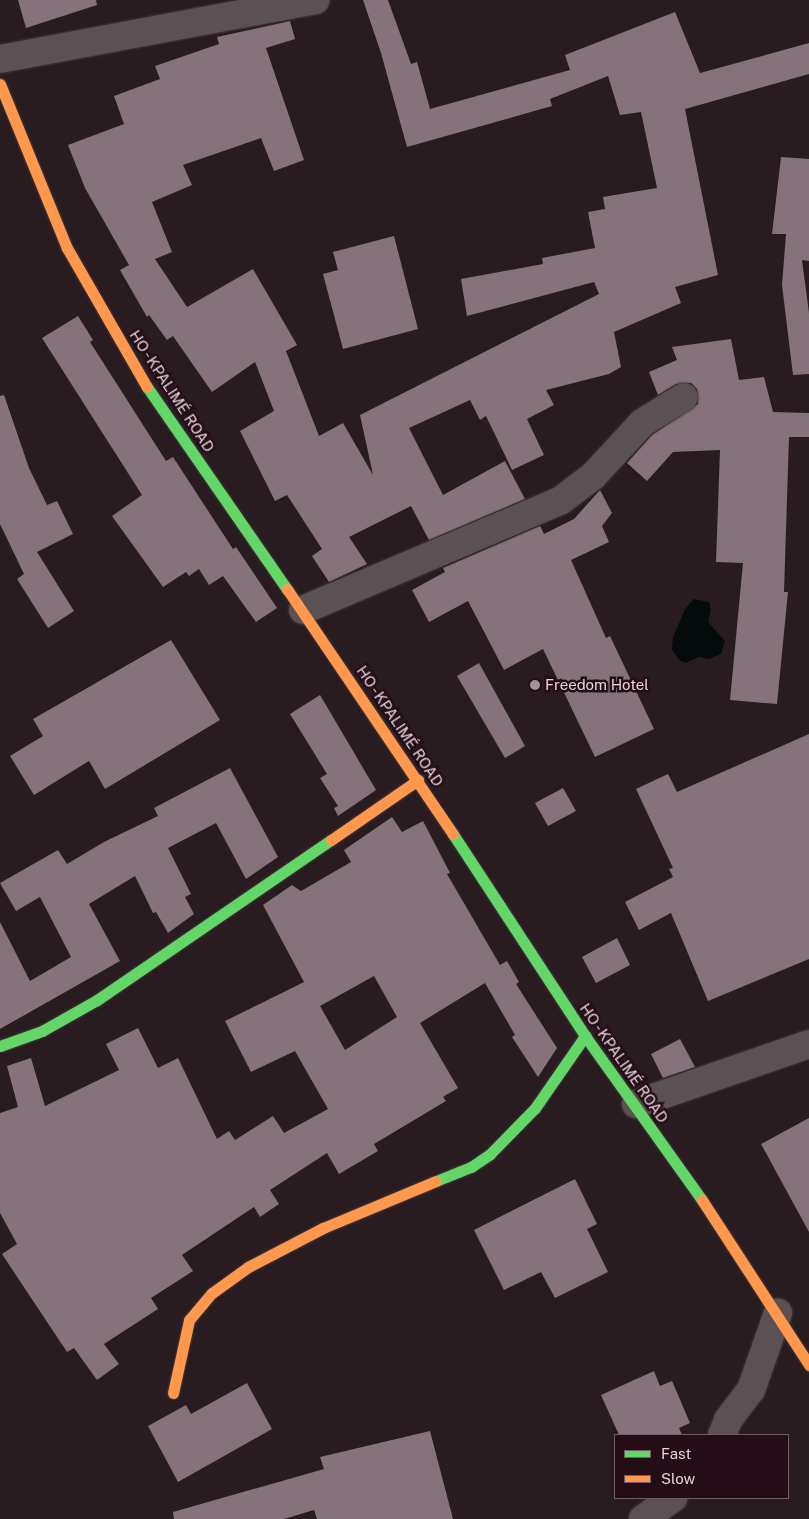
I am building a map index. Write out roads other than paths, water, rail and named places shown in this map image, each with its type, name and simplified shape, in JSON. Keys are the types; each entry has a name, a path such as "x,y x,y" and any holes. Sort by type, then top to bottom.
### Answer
{"main road":[{"name":"HO - KPALIMÉ ROAD","path":"2,99 67,248 143,381 304,610 418,780 585,1036 636,1104 778,1313 809,1365"},
{"path":"0,1046 42,1031 96,1000 418,780"},
{"path":"173,1393 189,1320 212,1293 248,1267 323,1228 471,1167 490,1154 536,1108 585,1036"}],"street":[{"path":"0,59 316,0"},
{"path":"304,610 560,501 593,476 642,423 684,397"},
{"path":"636,1104 809,1044"},
{"path":"722,1434 728,1420 751,1390 778,1313"},
{"path":"642,1519 672,1499"}],"place":[{"name":"Freedom Hotel","path":"535,685"}]}
